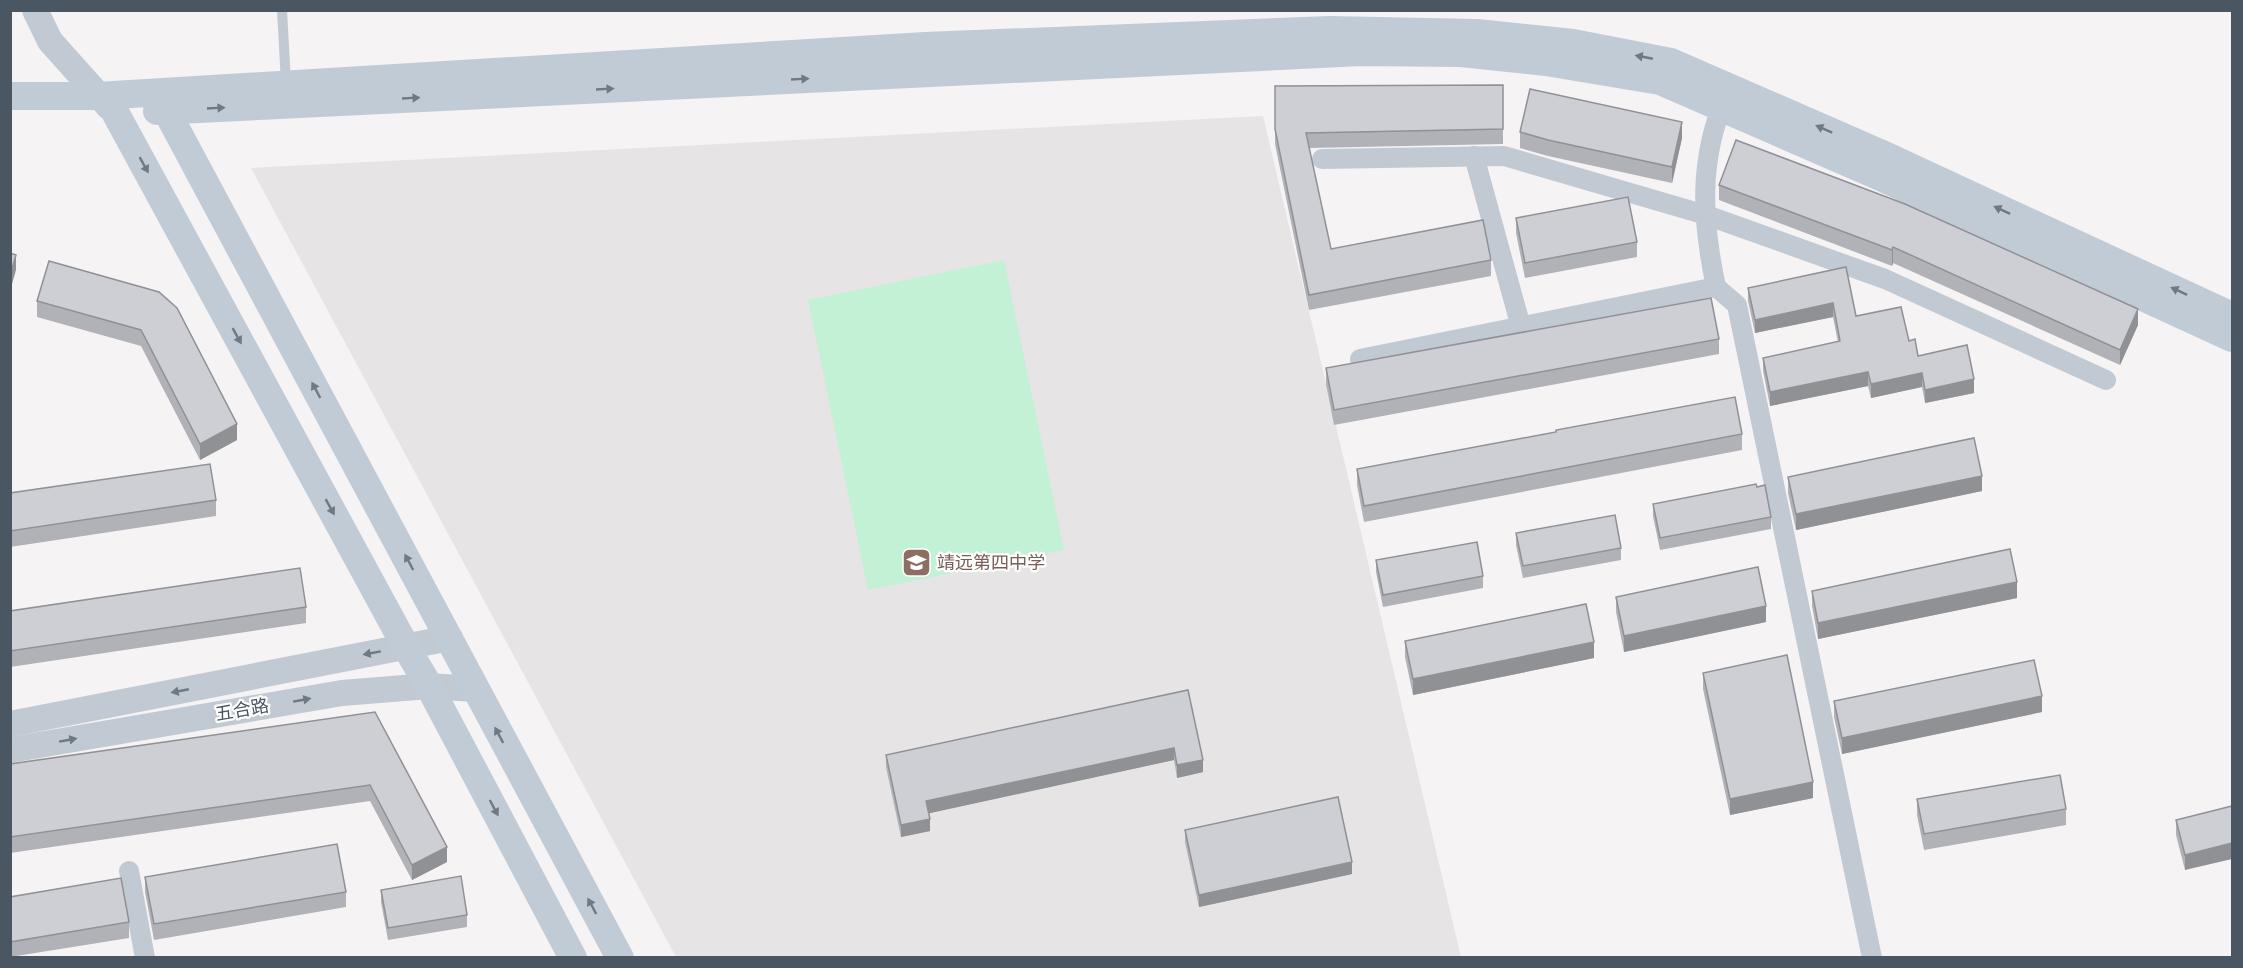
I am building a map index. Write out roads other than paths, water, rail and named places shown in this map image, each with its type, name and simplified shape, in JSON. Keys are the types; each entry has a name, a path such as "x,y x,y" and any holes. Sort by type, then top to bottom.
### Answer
{"main road":[{"path":"162,101 286,84 913,47 1330,30 1477,33 1573,43 1671,62 1725,98 1889,181 2232,338"},
{"path":"10,116 162,101 1361,52 1461,53 1546,62 1660,81 1725,98 1890,158 2232,315"},
{"path":"10,96 106,105"},
{"path":"162,101 450,638 474,688 620,957"},
{"path":"106,105 429,686 573,957"}],"street":[{"path":"36,10 50,41 106,105"},
{"path":"1725,98 1708,151 1705,190 1708,251 1716,287 1737,305 1872,957"},
{"path":"1474,156 1521,327"},
{"path":"1322,159 1504,156 1706,215 1885,279 2106,380"},
{"path":"1360,359 1716,287"},
{"name":"五合路","path":"10,724 450,638"},
{"name":"五合路","path":"10,750 342,693 429,686 474,688"},
{"path":"129,871 145,957"}],"lane":[{"path":"282,10 286,84"}],"place":[{"name":"靖远第四中学","path":"916,563"}]}
